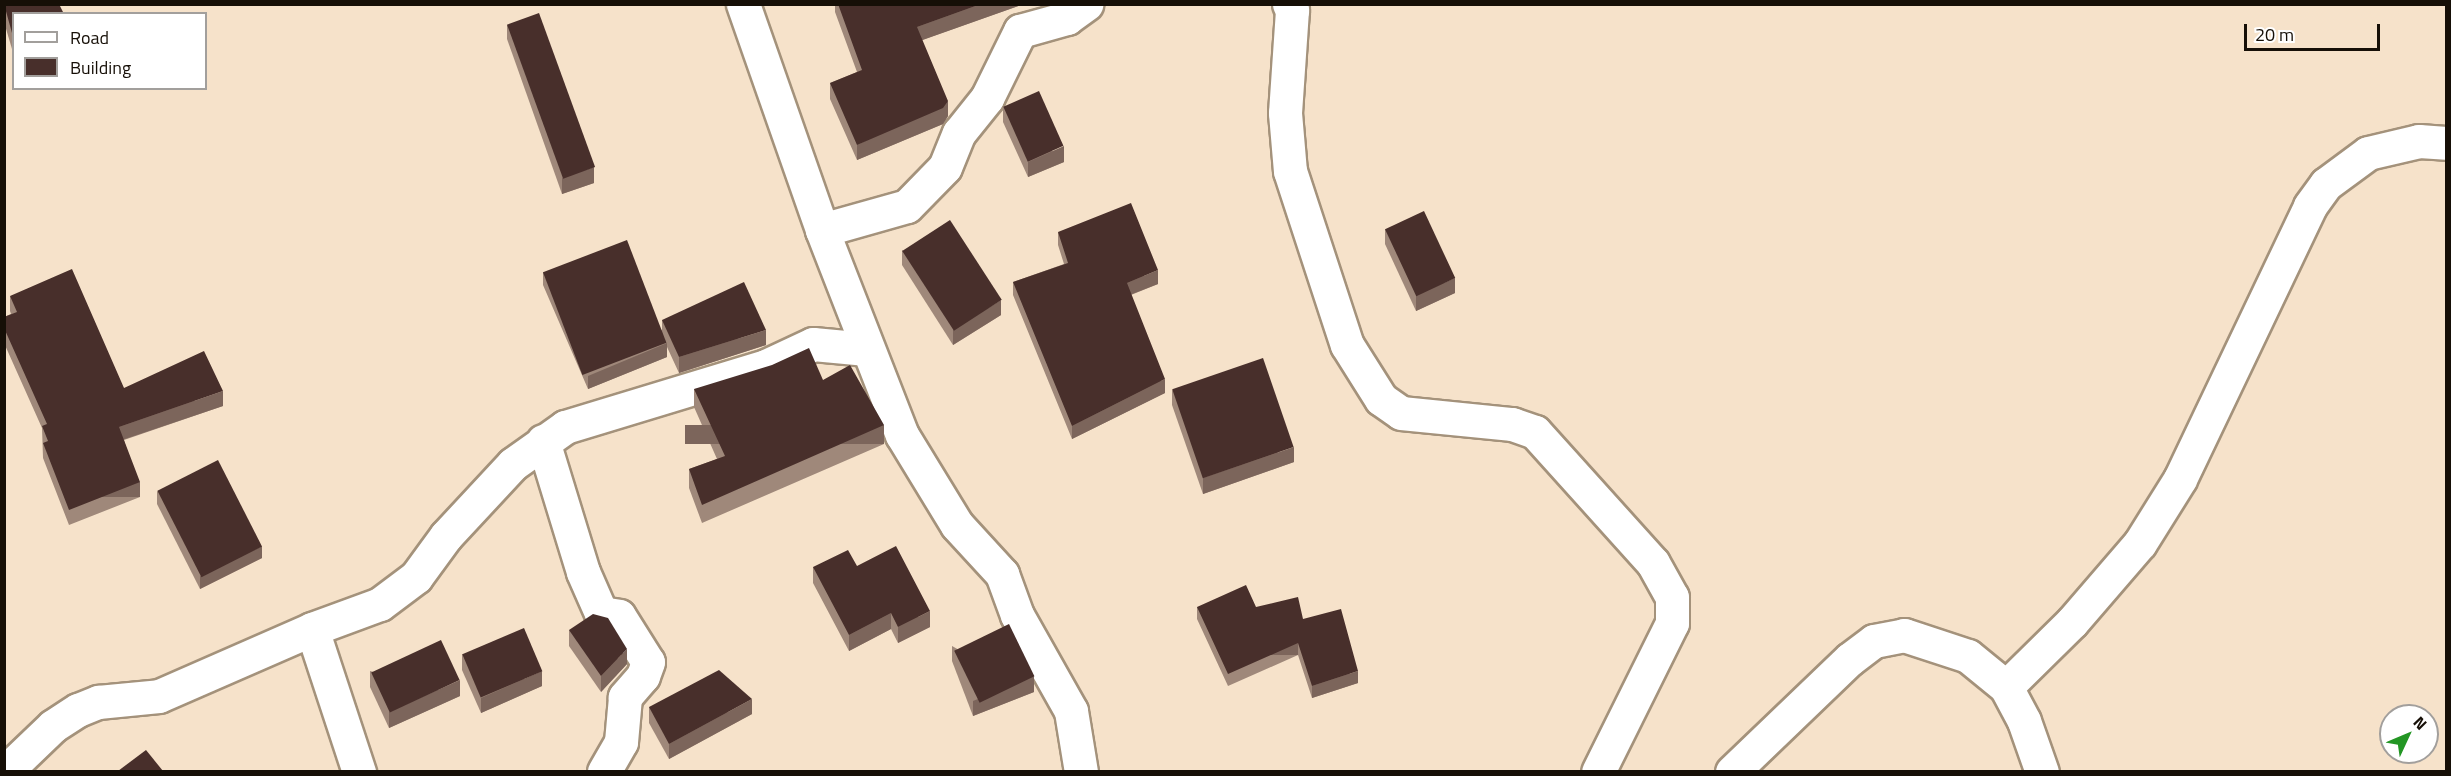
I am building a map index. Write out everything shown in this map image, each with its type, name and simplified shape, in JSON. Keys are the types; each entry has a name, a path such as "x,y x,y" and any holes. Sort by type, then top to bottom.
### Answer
{"street":[{"path":"743,4 822,231 902,435 957,525 1002,574 1017,615 1071,711 1081,771"},
{"path":"822,231 907,206 945,167 959,133 987,98 1020,31 1067,18 1086,4"},
{"path":"1289,4 1292,10 1285,113 1290,171 1347,345 1381,399 1401,413 1512,424 1535,432 1653,563 1672,597 1672,623 1598,771"},
{"path":"2006,687 2072,622 2140,543 2175,488 2310,206 2326,184 2368,153 2420,141 2446,143"},
{"path":"5,771 53,726 78,710 98,702 159,696 312,628 380,604 416,577 483,493 543,441 566,427 766,366 813,344 867,349"},
{"path":"543,441 584,572 601,613 619,616 648,662 643,676 625,696 621,742 604,771"},
{"path":"312,628 359,771"},
{"path":"1732,771 1874,641 1904,635 1968,656 2006,687 2024,721 2042,771"}],"building":[{"path":"4,4 59,4 63,12 12,12 12,33"},
{"path":"838,4 981,4 917,27 948,101 943,108 857,145 830,83 862,70"},
{"path":"539,13 595,167 563,179 507,25"},
{"path":"1039,91 1063,146 1028,162 1003,107"},
{"path":"1131,203 1158,270 1127,283 1165,379 1072,426 1013,282 1068,263 1058,232"},
{"path":"1424,211 1455,278 1416,296 1385,229"},
{"path":"950,220 1002,300 954,331 902,251"},
{"path":"627,240 666,343 582,375 543,272"},
{"path":"72,269 124,388 204,351 223,391 119,427 140,482 69,510 43,443 48,441 42,426 47,424 4,328 4,317 17,312 10,296"},
{"path":"744,282 766,330 679,357 662,320"},
{"path":"809,348 823,380 850,365 884,425 702,505 689,469 725,456 694,389 772,365"},
{"path":"1263,358 1294,447 1203,478 1172,389"},
{"path":"218,460 262,546 201,577 157,491"},
{"path":"896,546 930,611 898,627 891,613 849,635 813,567 848,550 857,566"},
{"path":"1246,585 1256,607 1298,597 1303,619 1341,609 1358,671 1312,686 1298,643 1228,674 1197,607"},
{"path":"593,614 608,618 627,649 601,676 569,630"},
{"path":"1009,624 1034,676 980,703 954,651"},
{"path":"524,628 542,671 481,697 462,654"},
{"path":"441,640 460,680 390,712 371,673"},
{"path":"719,670 752,699 669,744 649,707"},
{"path":"146,750 163,771 118,771"}]}
